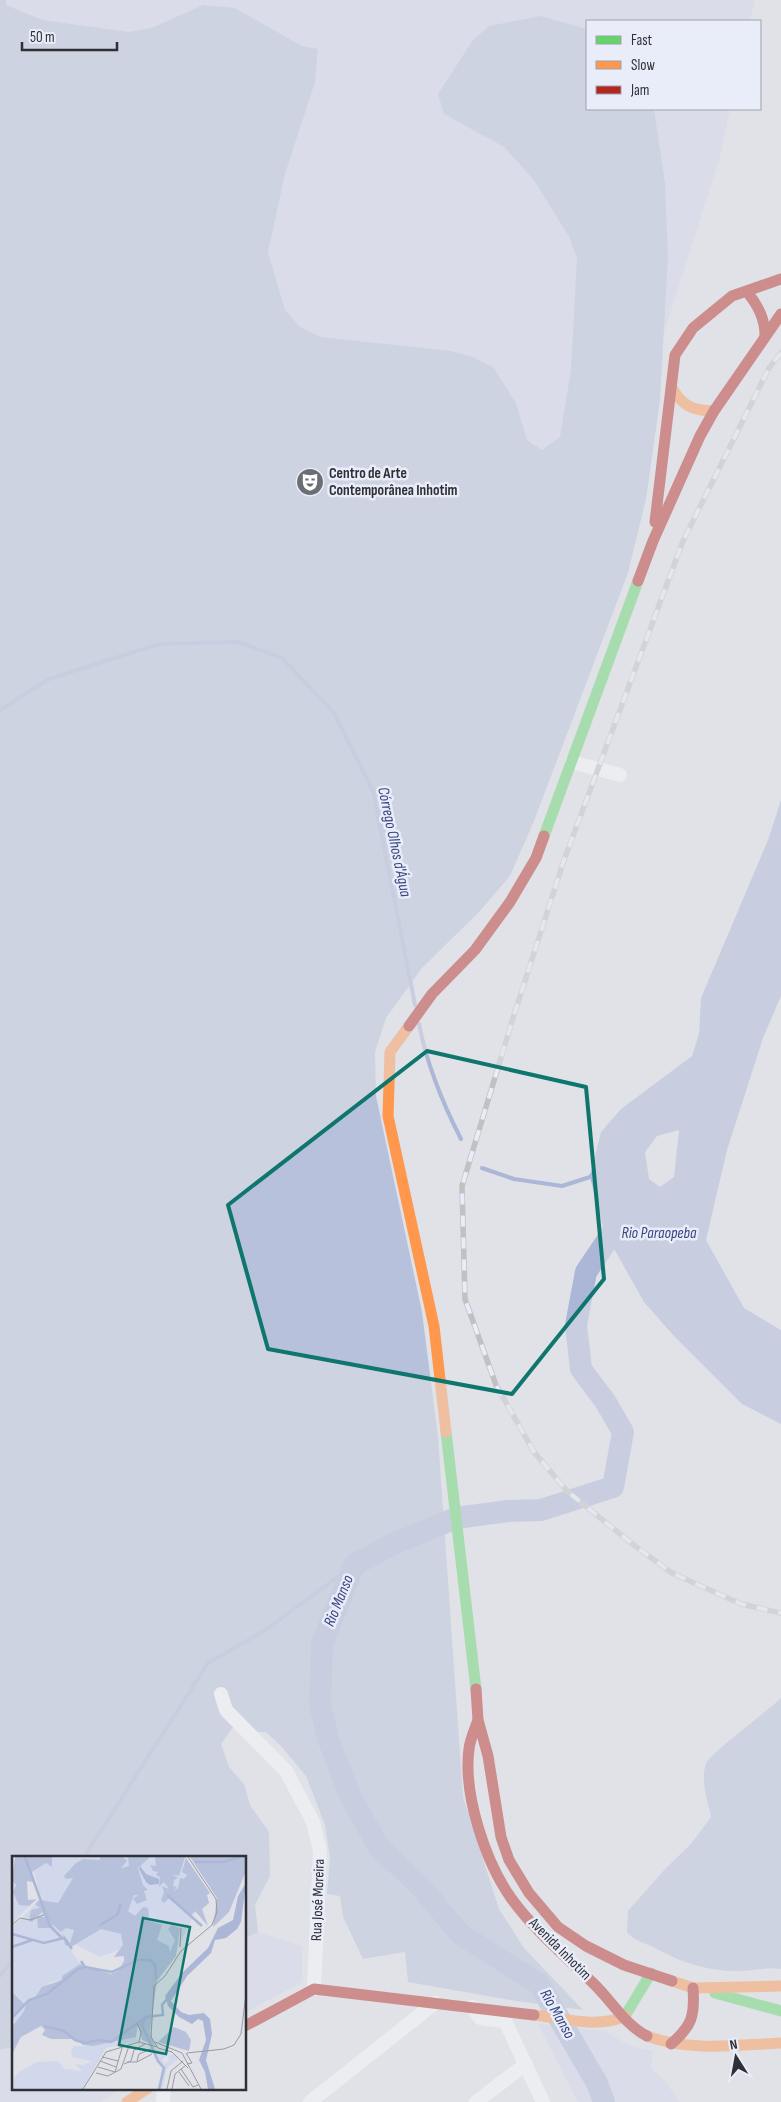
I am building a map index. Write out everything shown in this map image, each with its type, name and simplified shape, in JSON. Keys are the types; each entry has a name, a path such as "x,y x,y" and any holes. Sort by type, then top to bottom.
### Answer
{"main road":[{"path":"653,541 675,355 693,328 732,296 781,279"},
{"path":"747,292 763,316 765,335"},
{"path":"653,541 700,436 714,411 781,314"},
{"path":"671,386 678,400 684,406 702,411 714,411"},
{"name":"Avenida Inhotim","path":"653,541 536,858 510,902 475,950 432,994 390,1052 388,1116 434,1326 474,1667 478,1720 488,1756 501,1837 509,1860 529,1893 558,1927 586,1946 624,1965 693,1988 781,1986"},
{"name":"Avenida Inhotim","path":"478,1720 469,1749 470,1788 473,1805 496,1871 510,1898 547,1940 595,1984 645,2036 671,2044 697,2046 781,2043"},
{"path":"246,2025 314,1989 605,2023 617,2021 625,2016 651,1973"},
{"path":"671,2044 686,2032 693,2021 693,1988 781,2011"},
{"path":"127,2102 145,2090"}],"street":[{"path":"572,762 620,775"},
{"name":"Rua José Moreira","path":"221,1694 226,1710 286,1771 313,1822 320,1850 314,1989"},
{"path":"310,2102 434,2003"},
{"path":"472,2007 480,2018 505,2022 544,2102"},
{"path":"476,2102 526,2064"}],"highlighted area":[{"path":"427,1051 586,1087 604,1279 512,1394 268,1349 228,1205"}],"shaded area":[{"name":"Centro de Arte Contemporânea Inhotim","path":"0,0 755,0 750,20 586,20 586,110 730,110 720,157 650,377 464,879"},
{"path":"0,0 6,0 6,5 42,20 129,32 151,28 203,5 235,8 302,46 318,49 315,82 285,174 268,252 285,310 300,327 321,337 451,351 473,357 493,367 516,403 527,440 542,450 560,437 571,370 577,258 569,237 534,180 504,147 444,114 438,94 473,40 489,26 540,16 586,29 586,110 654,110 665,183 668,257 660,400 646,499 628,573 534,821 510,876 479,912 422,968 386,1018 375,1052 376,1096 422,1312 438,1437 463,1797 499,1909 524,1948 583,2010 516,2001 408,1982 405,1952 363,1959 343,1917 340,1896 327,1894 330,1857 325,1825 306,1776 281,1746 266,1732 255,1732 241,1716 221,1744 229,1767 244,1784 250,1805 269,1832 270,1876 255,1905 258,1932 246,1938 246,1856 12,1856 12,2047 0,2050"},
{"path":"781,1698 781,1969 766,1968 731,1971 698,1966 677,1959 634,1938 627,1932 628,1911 665,1869 691,1844 711,1817 704,1784 706,1764 718,1751"},
{"path":"258,1932 302,1946 302,1982 246,2012 246,1938"},
{"path":"538,2024 605,2031 630,2046 653,2051 651,2068 664,2080 680,2102 578,2102"},
{"path":"12,2047 12,2090 119,2090 101,2102 0,2102 0,2050"}],"water":[{"name":"Rio Paraopeba","path":"781,800 781,996 763,1038 727,1150 706,1240 744,1308 781,1330 781,1424 742,1404 673,1335 644,1302 604,1231 590,1177 601,1132 621,1109 692,1056 699,1034 701,998 768,840","holes":["679,1130 674,1177 660,1187 649,1179 645,1152 657,1136"]}],"waterway":[{"name":"Córrego Olhos d'Água","path":"0,710 49,679 159,644 238,642 282,658 334,713 373,791 415,1005"},
{"name":"Córrego Olhos d'Água","path":"419,1024 426,1054 436,1083 461,1139"},
{"name":"Córrego Olhos d'Água","path":"482,1168 514,1179 562,1186 590,1177 592,1174"},
{"name":"Rio Manso","path":"604,2102 597,2083 539,1984 460,1934 421,1887 379,1847 352,1800 329,1741 320,1705 322,1644 354,1565 393,1544 456,1518 508,1511 541,1510 613,1487 623,1432 605,1401 581,1369 576,1325 586,1272 623,1217 626,1216"},
{"path":"85,1856 208,1663 264,1631 354,1565"},
{"path":"0,1976 12,1961"}],"railway":[{"path":"781,353 769,368 683,541 564,860 462,1186 465,1299 496,1385 534,1452 567,1491 672,1573 741,1604 781,1613"}],"traffic: fast":[{"path":"544,836 638,581"},
{"path":"446,1432 476,1689"},
{"path":"625,2016 651,1973"},
{"path":"715,1993 781,2011"}],"traffic: slow":[{"path":"671,386 679,398 688,406 699,410 714,411"},
{"path":"409,1026 390,1052 388,1116 434,1326 446,1432"},
{"path":"672,1981 693,1988 781,1986"},
{"path":"534,2015 592,2022 603,2022 625,2016"},
{"path":"647,2036 663,2041 697,2046 781,2043"},
{"path":"127,2102 145,2090"}],"traffic: jam":[{"path":"655,522 675,355 693,328 732,296 781,279"},
{"path":"747,292 760,312 764,323 765,335"},
{"path":"638,581 653,541 700,436 714,411 781,314"},
{"path":"409,1026 432,994 475,950 510,902 536,858 544,836"},
{"path":"476,1689 478,1720 488,1756 501,1837 509,1860 529,1893 558,1927 586,1946 624,1965 672,1981"},
{"path":"478,1720 469,1749 469,1786 478,1826 501,1883 520,1910 540,1932 600,1990 625,2019 647,2036"},
{"path":"671,2044 684,2032 691,2020 693,1988"},
{"path":"246,2025 314,1989 534,2015"}],"place":[{"name":"Centro de Arte Contemporânea Inhotim","path":"310,482"}]}
